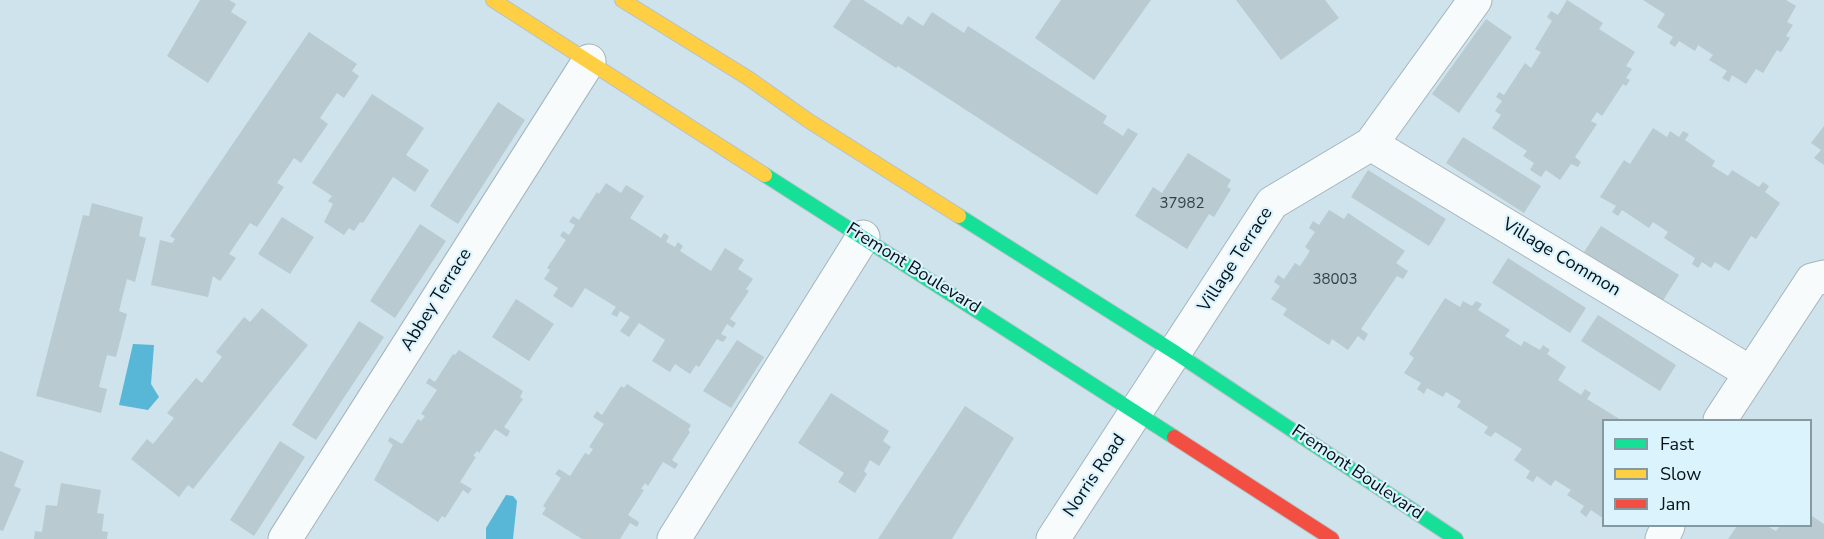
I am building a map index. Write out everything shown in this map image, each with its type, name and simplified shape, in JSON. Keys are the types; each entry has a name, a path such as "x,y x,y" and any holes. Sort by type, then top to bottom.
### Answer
{"main road":[{"name":"Fremont Boulevard","path":"493,0 1332,539"},
{"name":"Fremont Boulevard","path":"622,0 1176,353 1456,539"}],"street":[{"name":"Village Terrace","path":"1137,412 1272,203 1371,144 1475,0"},
{"name":"Abbey Terrace","path":"285,539 589,61"},
{"name":"Village Common","path":"1371,144 1751,373"},
{"path":"674,539 863,237"},
{"path":"1721,419 1812,280 1824,277"},
{"name":"Norris Road","path":"1053,539 1137,412"}],"water":[{"path":"133,344 154,345 151,384 159,397 148,410 119,405"},
{"path":"506,495 513,496 517,501 513,539 486,539 486,528"}],"building":[{"path":"200,0 229,0 236,4 231,12 247,22 208,83 167,56"},
{"path":"851,0 863,0 902,25 908,16 923,26 932,12 964,33 968,26 1107,116 1103,123 1123,136 1128,128 1138,134 1097,195 898,66 896,68 833,27"},
{"path":"1061,0 1151,0 1094,80 1035,38"},
{"path":"1236,0 1325,0 1339,18 1281,60"},
{"path":"1567,0 1603,23 1599,29 1635,52 1626,66 1632,69 1626,78 1630,80 1626,86 1623,84 1602,116 1597,112 1591,121 1597,124 1575,157 1581,162 1578,167 1571,164 1560,180 1546,170 1541,177 1530,170 1534,163 1523,156 1527,151 1492,128 1501,115 1495,111 1502,101 1496,97 1499,92 1504,95 1525,63 1531,68 1541,52 1535,49 1552,21 1547,17 1551,11 1558,15"},
{"path":"1643,0 1786,0 1796,6 1787,22 1793,25 1786,36 1790,38 1781,52 1777,50 1763,73 1756,69 1746,84 1732,75 1729,82 1722,78 1727,71 1709,60 1713,55 1698,45 1695,51 1679,41 1675,47 1669,43 1673,37 1657,27 1665,14"},
{"path":"1486,19 1512,37 1459,113 1432,94"},
{"path":"309,32 357,64 352,71 359,76 344,98 337,93 320,118 328,124 301,163 294,158 277,183 284,187 257,227 250,223 229,254 236,258 220,281 213,276 208,297 151,285 160,240 172,243 175,239 170,236"},
{"path":"372,94 424,128 406,155 429,170 415,192 393,177 363,223 360,222 354,231 349,228 344,235 324,222 333,204 328,201 332,196 312,183"},
{"path":"498,102 525,120 458,224 430,206"},
{"path":"1824,126 1824,165 1814,158 1821,150 1811,143"},
{"path":"1653,128 1667,137 1670,131 1679,137 1683,131 1689,134 1685,140 1715,161 1712,166 1728,176 1732,170 1759,187 1763,182 1769,186 1765,192 1780,203 1756,239 1751,236 1729,271 1715,262 1711,268 1702,262 1698,268 1692,264 1695,258 1664,238 1668,232 1653,222 1649,228 1622,210 1618,216 1612,212 1616,206 1600,197 1624,160 1630,164"},
{"path":"1463,137 1541,186 1524,213 1446,163"},
{"path":"1188,153 1231,180 1227,187 1231,189 1214,217 1209,214 1187,249 1135,216 1153,187 1162,193"},
{"path":"1368,170 1446,219 1429,246 1351,197"},
{"path":"606,183 621,193 626,185 644,196 630,218 661,238 664,233 669,236 666,242 675,247 678,242 683,246 680,251 711,271 725,248 744,260 738,269 753,279 746,289 749,291 730,319 736,323 733,328 727,324 721,334 727,337 723,342 717,339 699,367 696,365 690,374 675,364 670,372 652,361 665,340 639,323 629,337 620,331 630,317 620,311 617,317 611,314 616,307 585,288 572,308 553,296 558,288 544,279 550,270 547,268 566,240 560,236 563,231 569,235 575,225 569,222 573,216 579,220 597,192 599,194"},
{"path":"92,203 143,217 139,236 146,238 135,282 127,279 119,311 127,314 116,357 107,355 99,387 107,389 101,413 36,396 83,215 89,216"},
{"path":"1329,210 1344,219 1348,213 1405,251 1396,263 1408,271 1403,279 1397,276 1361,329 1368,334 1364,341 1358,336 1348,350 1332,339 1329,345 1283,315 1287,309 1271,299 1280,286 1274,282 1278,275 1284,279 1295,263 1300,266 1310,251 1305,247 1315,232 1309,228 1313,221 1319,225"},
{"path":"282,217 314,237 290,274 258,254"},
{"path":"420,224 446,241 395,318 370,301"},
{"path":"1601,226 1679,275 1662,302 1584,252"},
{"path":"1508,258 1586,308 1570,333 1492,283"},
{"path":"1445,298 1460,307 1463,301 1472,306 1476,301 1482,304 1478,310 1510,330 1505,336 1521,346 1524,341 1540,350 1543,345 1550,350 1547,354 1566,367 1558,380 1581,395 1585,389 1591,393 1587,399 1619,419 1602,419 1602,518 1591,510 1586,517 1580,512 1584,506 1567,495 1571,490 1555,480 1551,486 1537,476 1533,482 1526,478 1530,471 1514,460 1522,449 1495,432 1491,437 1484,433 1488,427 1457,407 1461,401 1446,392 1443,397 1427,388 1424,394 1417,389 1421,383 1404,373 1414,358 1409,354"},
{"path":"516,299 554,324 529,361 492,337"},
{"path":"262,308 308,345 193,489 188,485 179,497 131,459 147,439 153,444 174,418 167,413 196,378 202,383 222,357 216,352 244,317 250,322"},
{"path":"1598,315 1676,365 1660,391 1581,341"},
{"path":"359,321 384,337 316,440 292,425"},
{"path":"737,340 764,357 731,408 703,391"},
{"path":"459,350 523,391 520,397 523,399 504,427 510,431 507,437 495,429 479,453 477,451 473,456 476,457 460,482 472,489 468,494 463,490 445,518 442,516 438,522 374,480 393,445 388,441 390,437 402,444 418,419 421,421 425,416 421,414 437,390 426,383 429,378 435,382 453,354 455,355"},
{"path":"627,384 691,425 688,430 690,432 672,460 678,464 675,469 663,462 648,486 645,483 641,489 644,490 628,515 639,522 637,527 630,523 620,539 582,539 542,514 546,508 543,506 561,478 555,474 559,469 570,476 585,453 589,455 593,449 589,447 604,424 593,417 597,411 602,415 621,386 624,388"},
{"path":"831,393 889,431 883,441 891,447 879,466 870,460 864,471 867,474 855,493 838,482 844,473 798,443"},
{"path":"965,406 1014,438 952,539 878,539"},
{"path":"280,441 305,457 254,536 230,520"},
{"path":"0,451 24,461 14,486 21,489 3,531 0,530"},
{"path":"61,483 101,490 97,513 104,514 102,531 108,532 107,539 34,539 35,531 42,532 46,505 57,506"},
{"path":"1812,516 1824,524 1824,539 1728,539 1736,527 1769,527 1776,531 1779,527 1812,527"}],"traffic: fast":[{"path":"765,175 1174,437"},
{"path":"959,216 1176,353 1456,539"}],"traffic: slow":[{"path":"493,0 765,175"},
{"path":"622,0 748,78 809,121 959,216"}],"traffic: jam":[{"path":"1174,437 1332,539"}]}
